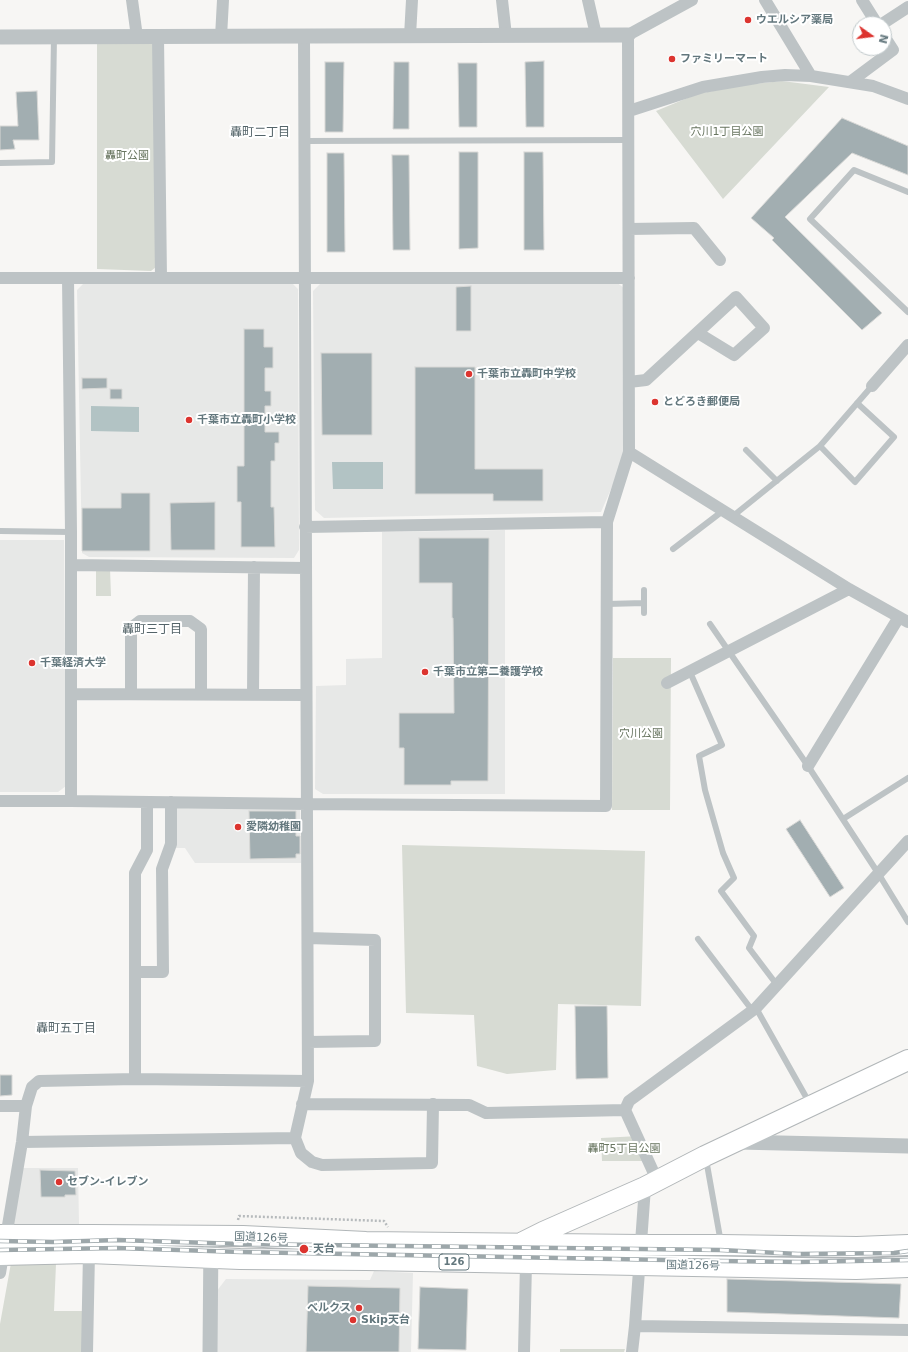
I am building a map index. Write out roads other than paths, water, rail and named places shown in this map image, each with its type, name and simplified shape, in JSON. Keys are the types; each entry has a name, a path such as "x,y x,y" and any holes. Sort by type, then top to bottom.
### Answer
{"highway":[{"name":"国道126号","path":"477,1263 651,1184 705,1156 908,1060"},
{"name":"国道126号","path":"2,1251 93,1235 211,1237 243,1236 366,1242 721,1245 857,1248 908,1245"},
{"name":"国道126号","path":"2,1251 240,1259 856,1269 908,1267"}],"street":[{"path":"132,0 137,37"},
{"path":"220,37 223,0"},
{"path":"410,36 412,0"},
{"path":"502,0 506,36"},
{"path":"588,0 596,35"},
{"path":"0,37 628,35 671,6 692,0"},
{"path":"765,0 811,76"},
{"path":"862,0 872,16"},
{"path":"892,17 908,7"},
{"path":"0,801 71,800 307,804 606,806 607,522 629,452 628,35"},
{"path":"304,36 308,1081 295,1138 301,1153 312,1162 322,1165 432,1163 433,1104"},
{"path":"158,37 160,278"},
{"path":"850,82 885,56"},
{"path":"628,110 702,87 762,77 785,75 811,76 872,86 908,99"},
{"path":"629,229 694,228 720,260"},
{"path":"0,278 629,278"},
{"path":"68,278 72,565 71,800"},
{"path":"629,382 646,380 698,332 736,297 764,328 734,355 698,332"},
{"path":"872,386 908,345"},
{"path":"629,452 849,589 903,619 808,766"},
{"path":"305,526 607,522"},
{"path":"72,565 305,568"},
{"path":"253,695 254,567"},
{"path":"667,683 849,589"},
{"path":"130,694 131,628 140,621 190,621 201,629 201,694"},
{"path":"72,694 306,695"},
{"path":"134,1079 135,873 147,850 147,802"},
{"path":"135,972 163,972 162,870 171,844 172,802"},
{"path":"632,1352 636,1326 641,1245 651,1184 625,1110 629,1101 754,1009 908,841"},
{"path":"308,938 375,940 375,1041 308,1042"},
{"path":"2,1251 22,1142 26,1106 32,1087 39,1081 134,1079 308,1081"},
{"path":"302,1104 469,1105 486,1113 625,1110"},
{"path":"0,1106 26,1106"},
{"path":"22,1142 295,1138"},
{"path":"735,1142 908,1146"},
{"path":"210,1352 211,1237"},
{"path":"522,1243 526,1263 524,1352"},
{"path":"87,1352 88,1253"},
{"path":"636,1326 908,1330"}],"lane":[{"path":"0,163 52,162 54,37"},
{"path":"304,141 629,140"},
{"path":"908,192 854,170 810,219 908,312"},
{"path":"673,549 776,481 820,446 872,386"},
{"path":"820,446 855,482 894,437 857,403"},
{"path":"746,450 776,481"},
{"path":"0,532 71,532"},
{"path":"644,590 644,613"},
{"path":"607,604 644,603"},
{"path":"710,624 808,766 908,922"},
{"path":"690,672 722,745 699,756 705,790 723,853 734,878 721,891 754,936 749,948 777,985"},
{"path":"843,819 908,778"},
{"path":"698,939 754,1009 811,1106"},
{"path":"705,1156 721,1245"}],"railway":[{"path":"0,1241 53,1242 118,1240 240,1244 720,1250 798,1254 894,1253 908,1251"},
{"path":"0,1250 117,1248 241,1252 720,1261 799,1262 908,1260"}],"place":[{"name":"ウエルシア薬局","path":"748,20"},
{"name":"ファミリーマート","path":"672,59"},
{"name":"千葉市立轟町中学校","path":"469,374"},
{"name":"とどろき郵便局","path":"655,402"},
{"name":"千葉市立轟町小学校","path":"189,420"},
{"name":"千葉経済大学","path":"32,663"},
{"name":"千葉市立第二養護学校","path":"425,672"},
{"name":"愛隣幼稚園","path":"238,827"},
{"name":"セブン-イレブン","path":"59,1182"},
{"name":"天台","path":"304,1249"},
{"name":"ベルクス","path":"359,1308"},
{"name":"Skip天台","path":"353,1320"}],"district":[{"name":"轟町二丁目","path":"260,133"},
{"name":"轟町三丁目","path":"152,630"},
{"name":"轟町五丁目","path":"66,1029"}],"park label":[{"name":"穴川1丁目公園","path":"727,132"},
{"name":"轟町公園","path":"127,156"},
{"name":"穴川公園","path":"641,734"},
{"name":"轟町5丁目公園","path":"624,1149"}]}
